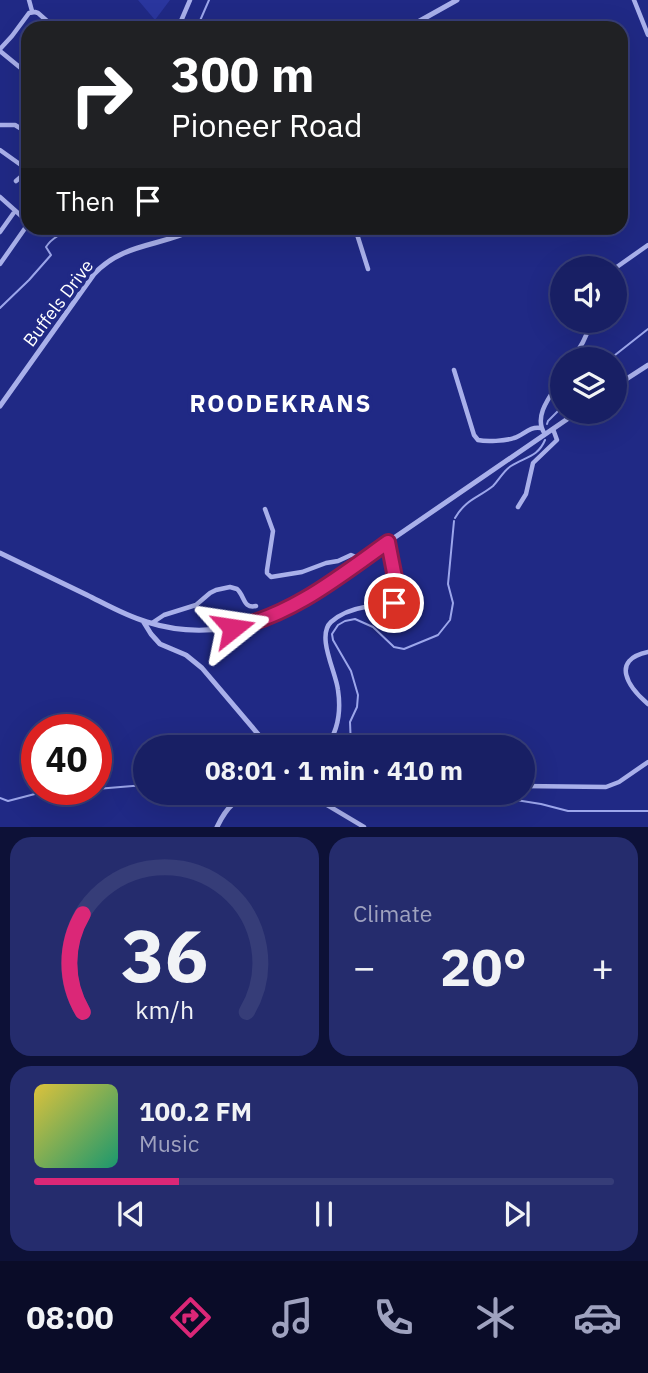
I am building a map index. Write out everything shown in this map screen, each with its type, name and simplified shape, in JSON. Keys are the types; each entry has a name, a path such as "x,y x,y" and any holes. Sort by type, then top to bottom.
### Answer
{"street":[{"path":"29,0 32,11"},
{"path":"181,21 190,0"},
{"path":"420,21 457,0"},
{"path":"634,0 648,35"},
{"path":"32,11 47,21"},
{"path":"22,21 32,11"},
{"path":"21,22 0,50 21,68"},
{"path":"0,125 15,125 21,129"},
{"path":"0,150 21,165"},
{"path":"16,181 21,177"},
{"path":"0,197 21,217"},
{"path":"0,232 15,211"},
{"path":"0,264 21,233"},
{"name":"Buffels Drive","path":"0,406 103,265 124,252 178,235"},
{"path":"357,235 368,269"},
{"path":"627,260 648,245"},
{"path":"627,379 648,365"},
{"path":"454,370 474,435 478,440 513,439 533,427 541,428"},
{"path":"545,435 541,428 541,417 550,399"},
{"path":"0,553 151,624 197,630 253,624 302,601 560,424"},
{"path":"518,507 526,494 533,463 557,440 553,429"},
{"path":"265,509 273,531 267,570 271,577 302,572 351,555 360,562"},
{"path":"333,735 337,722 339,693 326,643 326,629 330,623 346,613 365,607 385,606 396,600 398,593 388,542"},
{"path":"151,624 164,615 196,605 213,591 226,587 237,589 246,605 256,606"},
{"path":"143,621 160,644 186,655 202,668 258,735"},
{"path":"648,652 633,656 626,670 630,686 648,704"},
{"path":"535,786 606,787 619,782 648,762"},
{"path":"218,827 230,805"},
{"path":"328,805 364,827"}],"shaded area":[{"path":"138,0 170,0 155,20"}],"waterway":[{"path":"200,21 209,0"},
{"path":"0,308 51,255 46,247 59,235"},
{"path":"625,347 648,329"},
{"path":"547,424 550,419"},
{"path":"455,518 468,503 493,486 508,468 535,453 545,440"},
{"path":"351,735 350,722 357,707 358,695 351,671 332,634 338,625 355,619 373,627 394,647 404,649 438,635 450,620 453,603 448,584 454,521"},
{"path":"112,788 133,786"},
{"path":"0,798 8,801 21,798"},
{"path":"535,803 568,811 648,811"}],"district":[{"name":"ROODEKRANS","path":"281,403"}],"route":[{"path":"233,628 253,624 288,609 388,542 398,593 394,603"}]}
